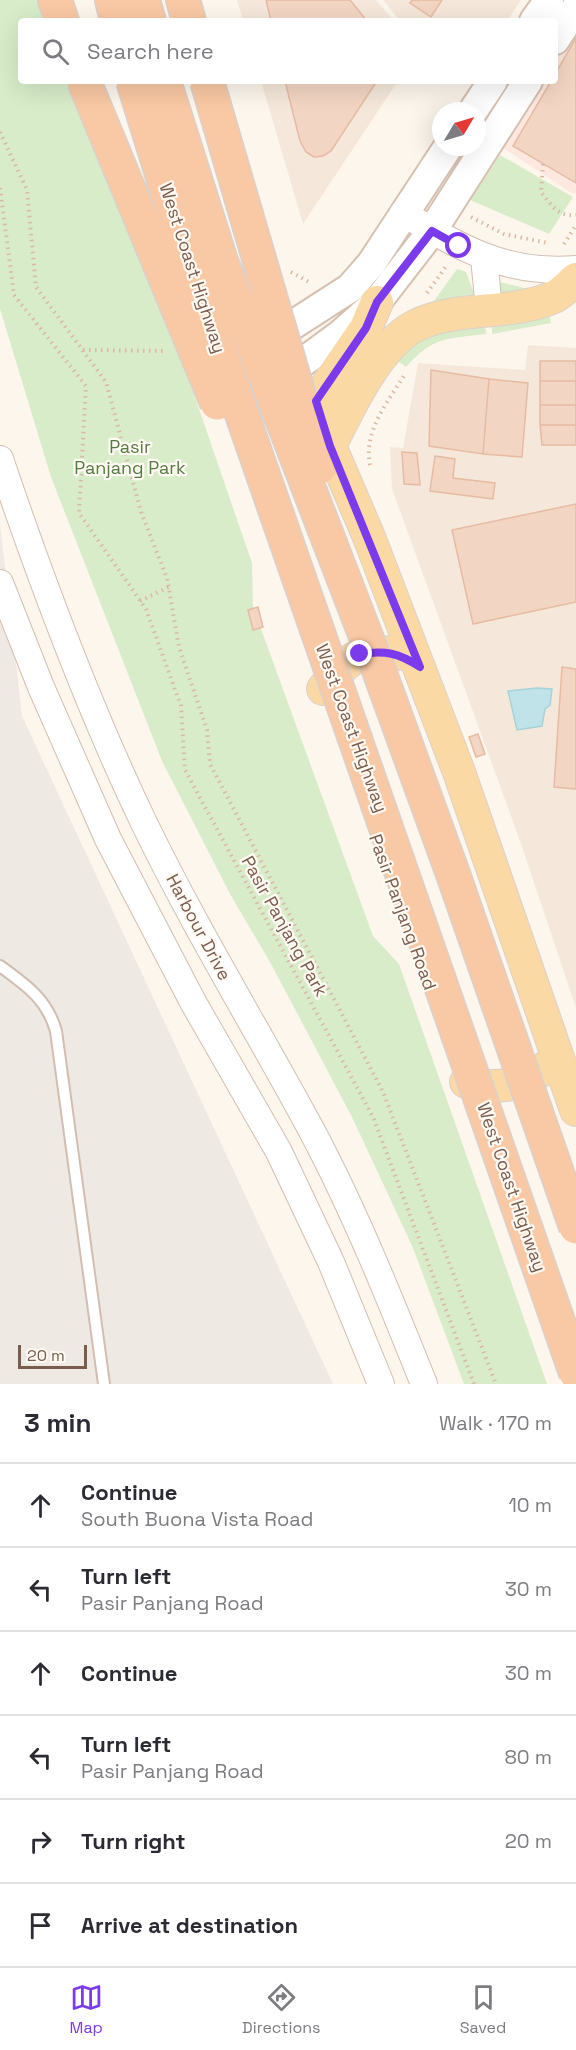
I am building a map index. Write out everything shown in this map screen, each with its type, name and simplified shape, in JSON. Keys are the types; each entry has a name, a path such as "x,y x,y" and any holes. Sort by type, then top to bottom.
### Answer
{"highway":[{"path":"55,0 61,18"},
{"path":"76,0 80,18"},
{"path":"112,0 116,18"},
{"path":"143,0 147,18"},
{"path":"183,0 188,18"},
{"path":"201,0 204,18"},
{"path":"85,84 328,682"},
{"path":"103,84 195,351"},
{"name":"West Coast Highway","path":"134,84 192,270 328,682 576,1373"},
{"name":"West Coast Highway","path":"165,84 221,261 377,665 453,874 576,1227"},
{"path":"208,84 377,665"},
{"path":"222,84 258,222 291,326"}],"main road":[{"path":"536,18 549,0"},
{"path":"558,35 576,8"},
{"path":"479,102 491,84"},
{"path":"195,351 243,364 303,362 341,334 377,302 432,231 526,84"},
{"path":"224,406 243,364 291,326 350,288 371,264 442,156"},
{"path":"330,446 349,407 396,340 414,327 430,320 522,306 556,296 576,279"},
{"path":"316,401 366,328 377,302"},
{"path":"291,326 330,446 420,667 576,1110"},
{"name":"Pasir Panjang Road","path":"195,351 224,406 328,682 570,1384"},
{"path":"328,682 347,662 360,654 381,651 403,655 420,667"},
{"path":"466,1082 483,1087 517,1084 559,1059"}],"street":[{"path":"403,213 432,231 503,264 547,272 576,269"},
{"path":"484,257 489,310"},
{"name":"Harbour Drive","path":"0,459 41,582 77,671 145,825 225,976 313,1132 365,1244 424,1384"},
{"path":"0,583 41,687 108,839 193,1002 279,1152 331,1262 381,1384"}],"lane":[{"path":"0,966 40,996 52,1014 104,1384"}],"path":[{"path":"0,132 27,190 36,287 106,382 141,512 169,586 179,647 207,730 210,764 382,1092 496,1384"},
{"path":"543,164 541,192 556,210 565,216 576,215"},
{"name":"Pasir Panjang Park","path":"0,188 14,295 86,386 79,513 141,601 181,706 185,770 374,1117 474,1384"},
{"path":"476,220 519,239 576,245"},
{"path":"564,244 576,225"},
{"path":"83,350 195,351"},
{"path":"371,471 368,455 373,426 407,371"},
{"path":"141,601 169,586"}],"shaded area":[{"path":"237,0 376,0 391,18 242,18"},
{"path":"383,0 521,0 509,18 398,18"},
{"path":"576,22 576,193 573,194 500,146 538,84 558,84 558,51"},
{"path":"262,84 396,84 303,224"},
{"path":"528,345 576,348 576,1008 519,838 392,489 390,447 403,448 418,363 525,370"},
{"path":"0,524 22,716 333,1384 0,1384"}],"green space":[{"name":"Pasir Panjang Park","path":"0,0 49,0 56,18 18,18 18,84 80,84 176,342 252,563 253,607 373,936 399,964 547,1384 464,1384 413,1248 352,1117 270,962 230,894 162,761 51,477 0,309"},
{"path":"500,155 573,197 549,234 470,200"},
{"path":"457,269 466,272 477,301 426,312"},
{"path":"492,280 540,292 497,299"},
{"path":"548,305 551,323 492,334 492,315"},
{"path":"485,317 486,334 450,338 433,344 406,367 389,355 410,337"}],"water":[{"path":"552,689 550,705 545,709 542,726 517,730 508,691"}],"building":[{"path":"266,0 350,0 365,18 270,18"},
{"path":"412,0 442,0 431,17 410,3"},
{"path":"576,38 576,183 513,146 549,84 558,84 558,69"},
{"path":"286,84 375,84 331,151 323,156 314,157 306,152 300,141"},
{"path":"540,361 576,361 576,381 540,381"},
{"path":"431,370 489,379 483,454 429,446"},
{"path":"489,379 528,383 522,457 483,454"},
{"path":"540,381 576,381 576,405 540,405"},
{"path":"540,405 576,405 576,425 540,425"},
{"path":"540,425 576,425 576,445 542,445"},
{"path":"402,452 417,453 420,485 404,484"},
{"path":"435,456 455,459 453,478 495,483 493,499 430,491"},
{"path":"576,504 576,602 473,624 452,530"},
{"path":"258,607 263,627 253,630 248,610"},
{"path":"562,667 576,669 576,789 554,787"},
{"path":"478,734 485,754 476,757 469,737"}],"route":[{"path":"360,654 381,651 403,655 420,667 330,446 316,401 366,328 377,302 432,231 459,246"}]}
